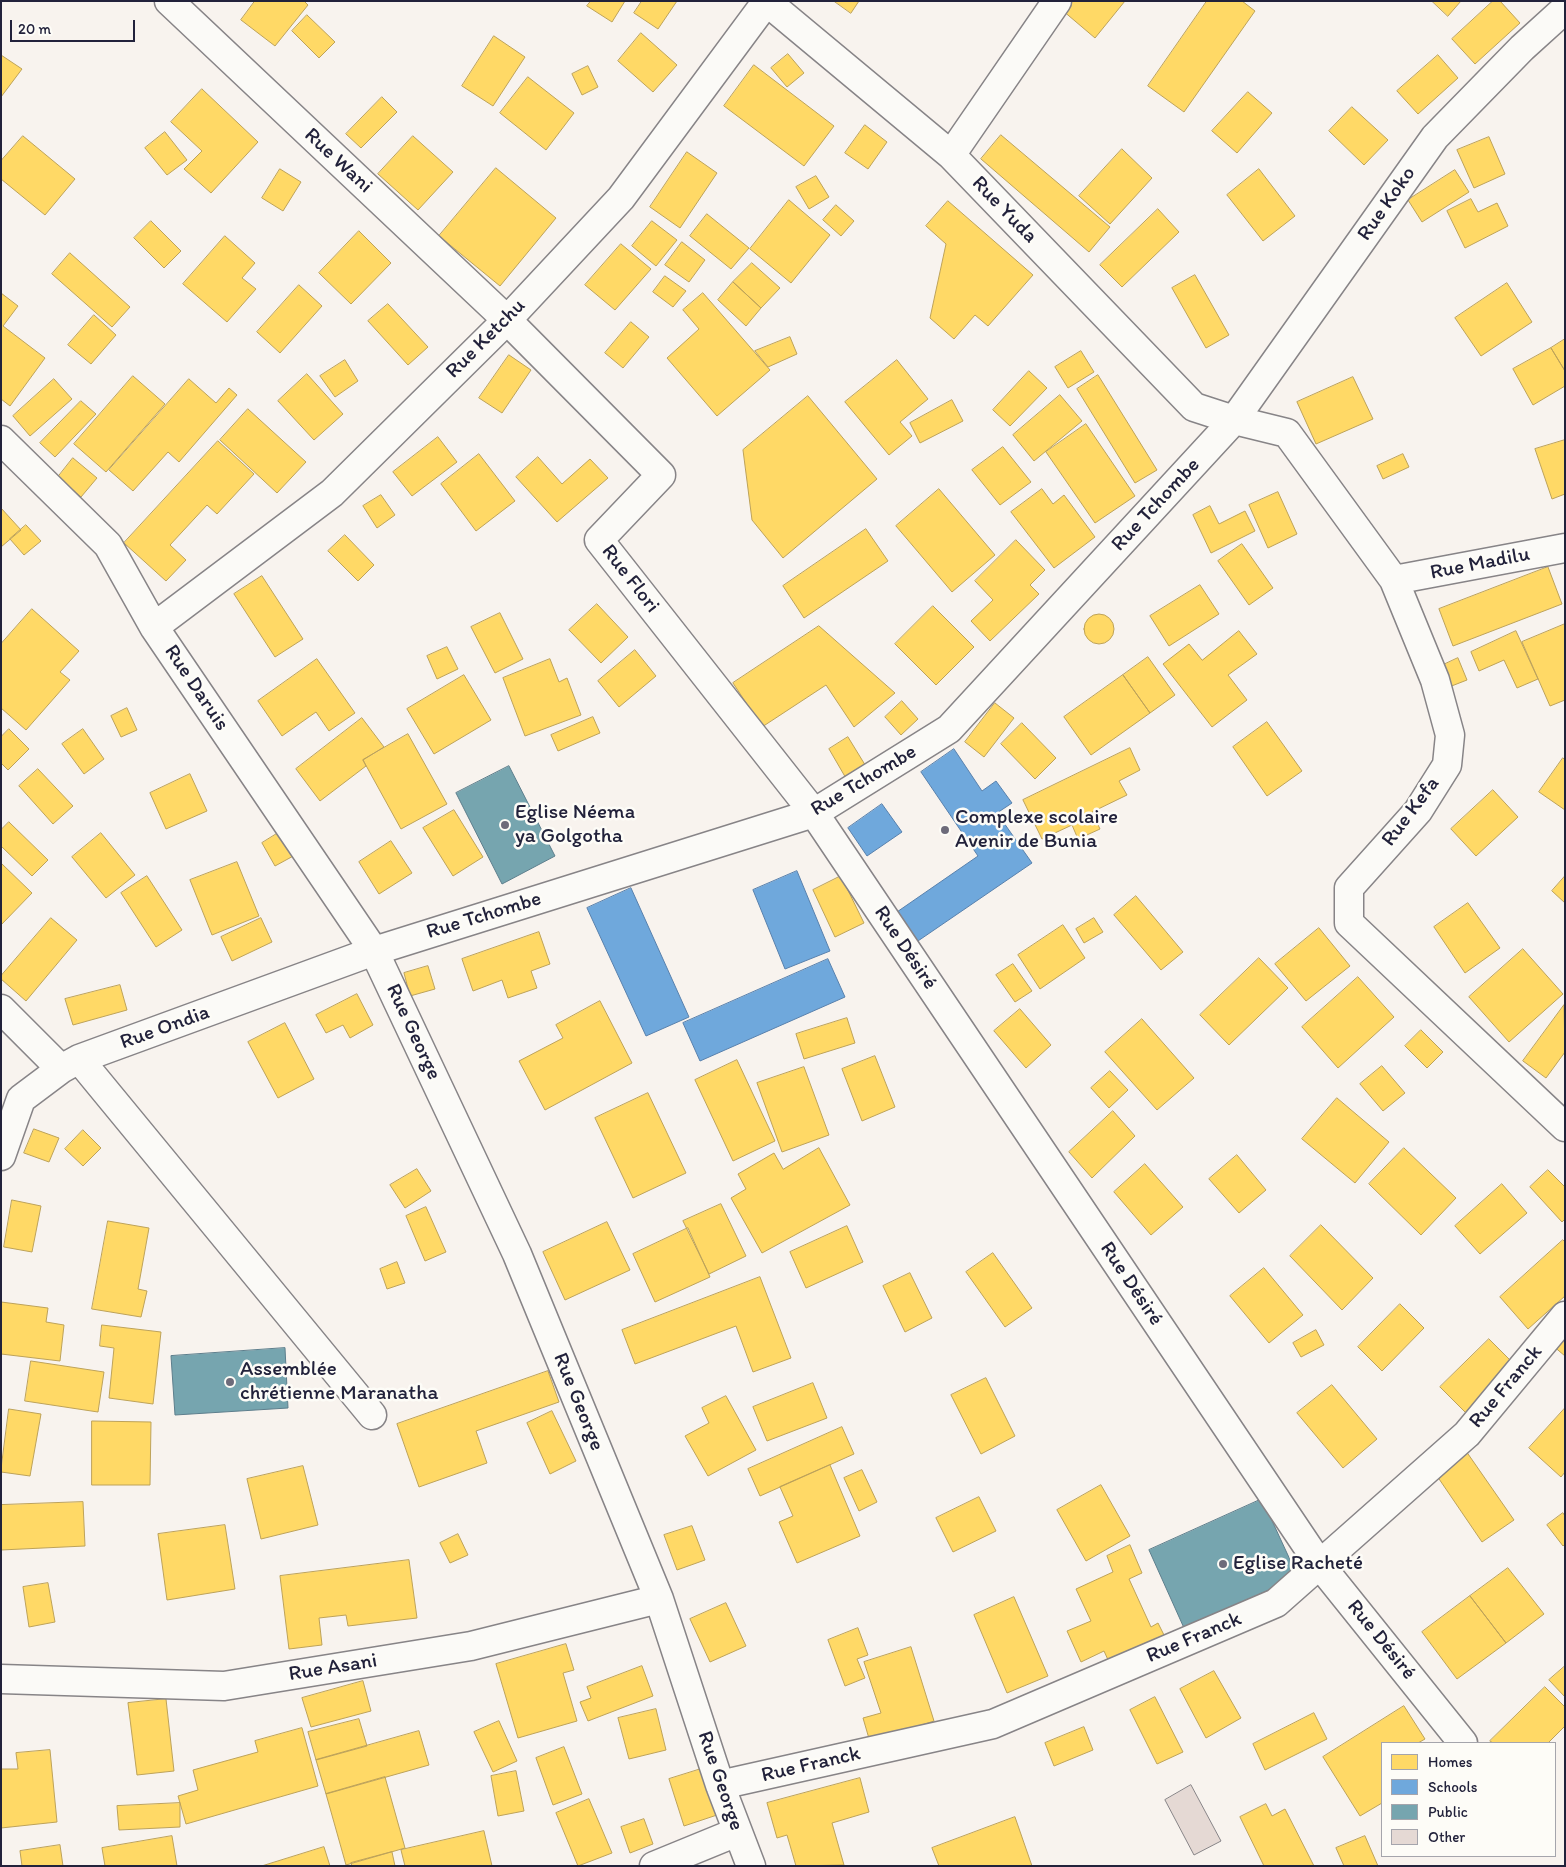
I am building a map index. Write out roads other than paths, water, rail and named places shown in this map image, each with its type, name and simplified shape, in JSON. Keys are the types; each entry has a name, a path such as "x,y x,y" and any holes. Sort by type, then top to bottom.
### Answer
{"street":[{"name":"Rue Wani","path":"169,1 507,320"},
{"name":"Rue Ketchu","path":"154,627 332,493 507,320 621,198 767,1"},
{"name":"Rue Yuda","path":"767,1 951,155 1194,406 1234,420"},
{"path":"951,155 1057,1"},
{"name":"Rue Koko","path":"1234,420 1435,137 1522,48 1565,9"},
{"name":"Rue Flori","path":"507,320 661,475 599,540 814,814"},
{"name":"Rue Kefa","path":"1234,420 1287,432 1394,580 1434,680 1450,735 1447,765 1418,811 1349,888 1349,923 1565,1127"},
{"name":"Rue Tchombe","path":"374,951 814,814 949,729 1234,420"},
{"name":"Rue Daruis","path":"1,440 108,545 154,627 374,951"},
{"name":"Rue Madilu","path":"1394,580 1565,548"},
{"name":"Rue Désiré","path":"814,814 1320,1565 1462,1742"},
{"name":"Rue Ondia","path":"1,1156 21,1099 70,1064 374,951"},
{"name":"Rue George","path":"374,951 517,1254 659,1599 720,1786 751,1866"},
{"path":"1,1008 70,1064 372,1415"},
{"name":"Rue Franck","path":"720,1786 993,1724 1276,1602 1467,1434 1565,1316"},
{"name":"Rue Asani","path":"1,1679 224,1686 471,1646 659,1599"},
{"path":"654,1866 737,1832"}],"place":[{"name":"Eglise Néema ya Golgotha","path":"505,825"},
{"name":"Complexe scolaire Avenir de Bunia","path":"945,830"},
{"name":"Assemblée chrétienne Maranatha","path":"230,1382"},
{"name":"Eglise Racheté","path":"1223,1564"}]}
